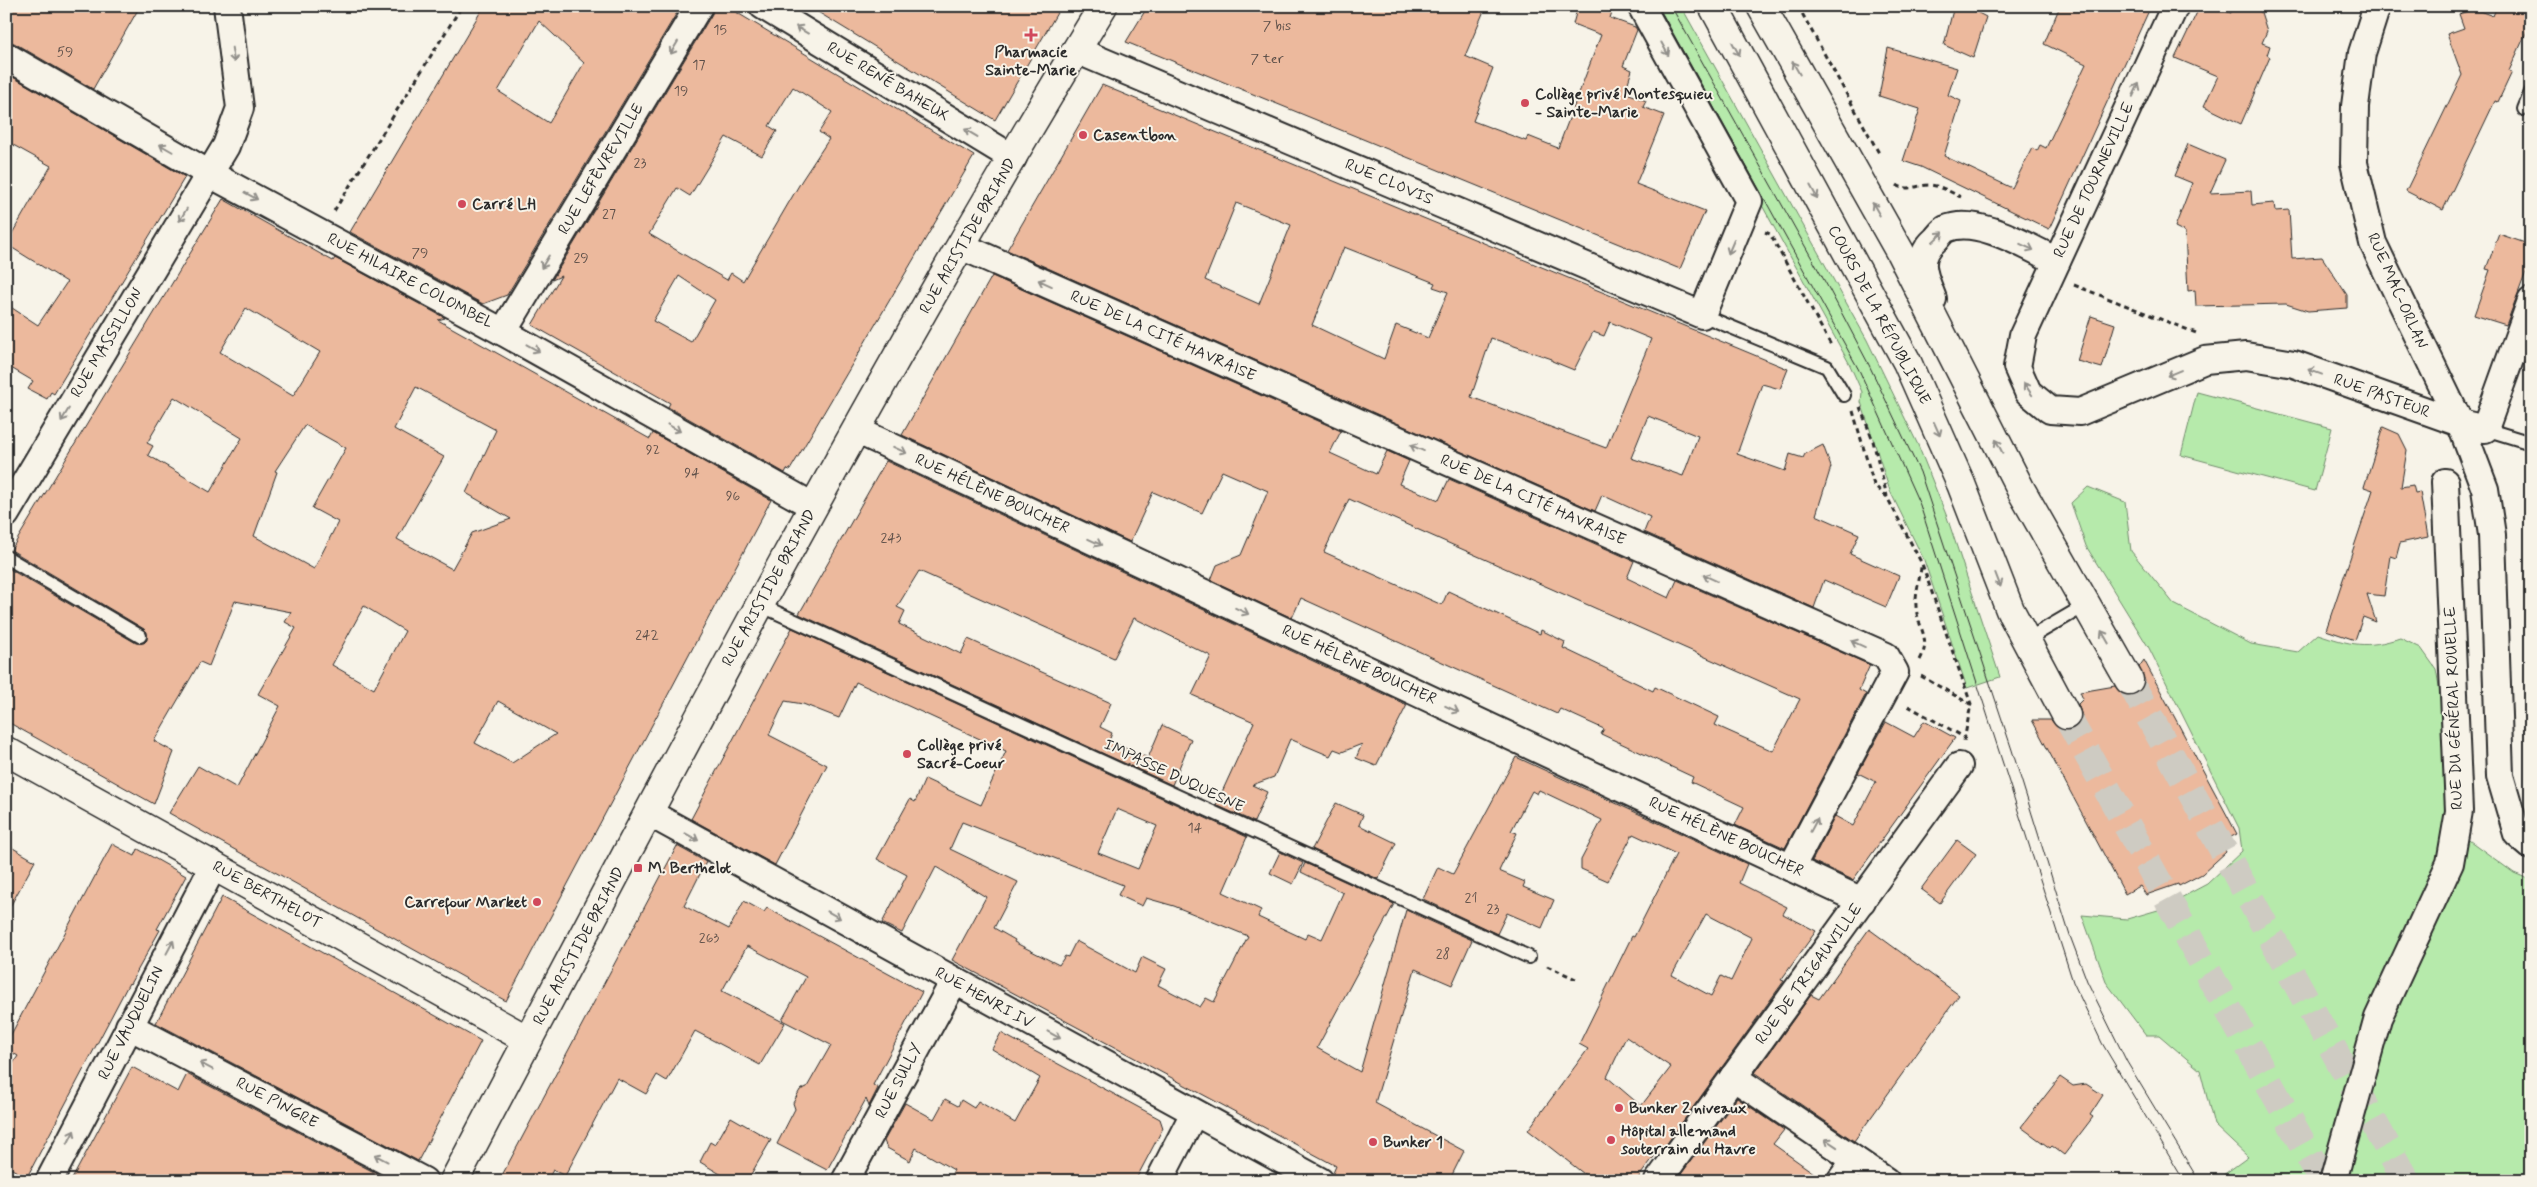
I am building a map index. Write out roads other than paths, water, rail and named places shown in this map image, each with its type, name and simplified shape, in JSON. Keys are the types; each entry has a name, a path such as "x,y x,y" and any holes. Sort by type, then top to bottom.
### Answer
{"main road":[{"name":"RUE ARISTIDE BRIAND","path":"454,1181 758,604 961,246 1103,6"},
{"name":"COURS DE LA RÉPUBLIQUE","path":"1713,6 1907,362 1962,484 2010,610 2066,714"},
{"path":"1761,6 1900,252 2021,490 2129,680"},
{"name":"RUE BERTHELOT","path":"6,751 528,1040"}],"street":[{"name":"RUE MASSILLON","path":"6,514 208,173 226,146 240,108 227,6"},
{"name":"RUE LEFÈVREVILLE","path":"504,332 699,6"},
{"name":"RUE RENÉ BAHEUX","path":"763,6 1013,158"},
{"path":"1641,6 1749,201 1702,315"},
{"name":"RUE DE TOURNEVILLE","path":"1964,377 1922,269 1927,247 1945,230 1961,226 1982,228 2057,261 2175,6"},
{"name":"RUE MAC-ORLAN","path":"2377,6 2362,53 2355,106 2354,163 2373,243 2472,426"},
{"name":"RUE CLOVIS","path":"1076,50 1702,315"},
{"name":"RUE HILAIRE COLOMBEL","path":"6,56 208,173 504,332 813,506"},
{"name":"RUE DE LA CITÉ HAVRAISE","path":"961,246 1886,656 1895,672 1791,868"},
{"name":"RUE PASTEUR","path":"2057,261 2023,335 2017,367 2028,392 2050,410 2080,412 2205,360 2246,356 2294,364 2472,426"},
{"path":"2531,301 2472,426 2492,535 2500,776 2517,834 2531,846"},
{"name":"RUE HÉLÈNE BOUCHER","path":"856,430 1862,901"},
{"name":"RUE DU GÉNÉRAL ROUELLE","path":"2332,1181 2378,1018 2450,863 2459,811 2445,482"},
{"name":"RUE DE TRIGAUVILLE","path":"1658,1181 1959,766"},
{"name":"RUE HENRI IV","path":"649,813 1320,1181"},
{"name":"RUE VAUQUELIN","path":"49,1181 214,865"},
{"name":"RUE SULLY","path":"845,1181 954,981"},
{"name":"RUE PINGRE","path":"129,1026 424,1181"},
{"path":"1733,1077 1886,1181"},
{"path":"1159,1181 1194,1113"},
{"path":"1840,1181 1855,1160"}],"lane":[{"path":"2524,109 2531,92"},
{"path":"1702,315 1827,367 1844,395"},
{"path":"2472,426 2531,443"},
{"path":"6,557 140,636"},
{"name":"IMPASSE DUQUESNE","path":"758,604 1529,957"},
{"path":"2026,640 2086,605"}],"tunnel":[{"path":"2129,680 2406,1181"},
{"path":"2066,715 2323,1181"}],"tram line":[{"path":"1658,6 1860,372 1920,505 2073,982 2102,1043 2184,1181"},
{"path":"1671,6 1829,289 1869,365 1920,472 2012,750 2070,936 2087,981 2127,1062 2199,1181"}],"place":[{"name":"Pharmacie Sainte-Marie","path":"1031,35"},
{"name":"Collège privé Montesquieu - Sainte-Marie","path":"1525,103"},
{"name":"Casentbon","path":"1083,135"},
{"name":"Carré LH","path":"462,204"},
{"name":"Collège privé Sacré-Coeur","path":"907,754"},
{"name":"M. Berthelot","path":"638,868"},
{"name":"Carrefour Market","path":"537,902"},
{"name":"Bunker 2 niveaux","path":"1619,1108"},
{"name":"Hôpital allemand souterrain du Havre","path":"1611,1140"},
{"name":"Bunker 1","path":"1373,1142"}]}
